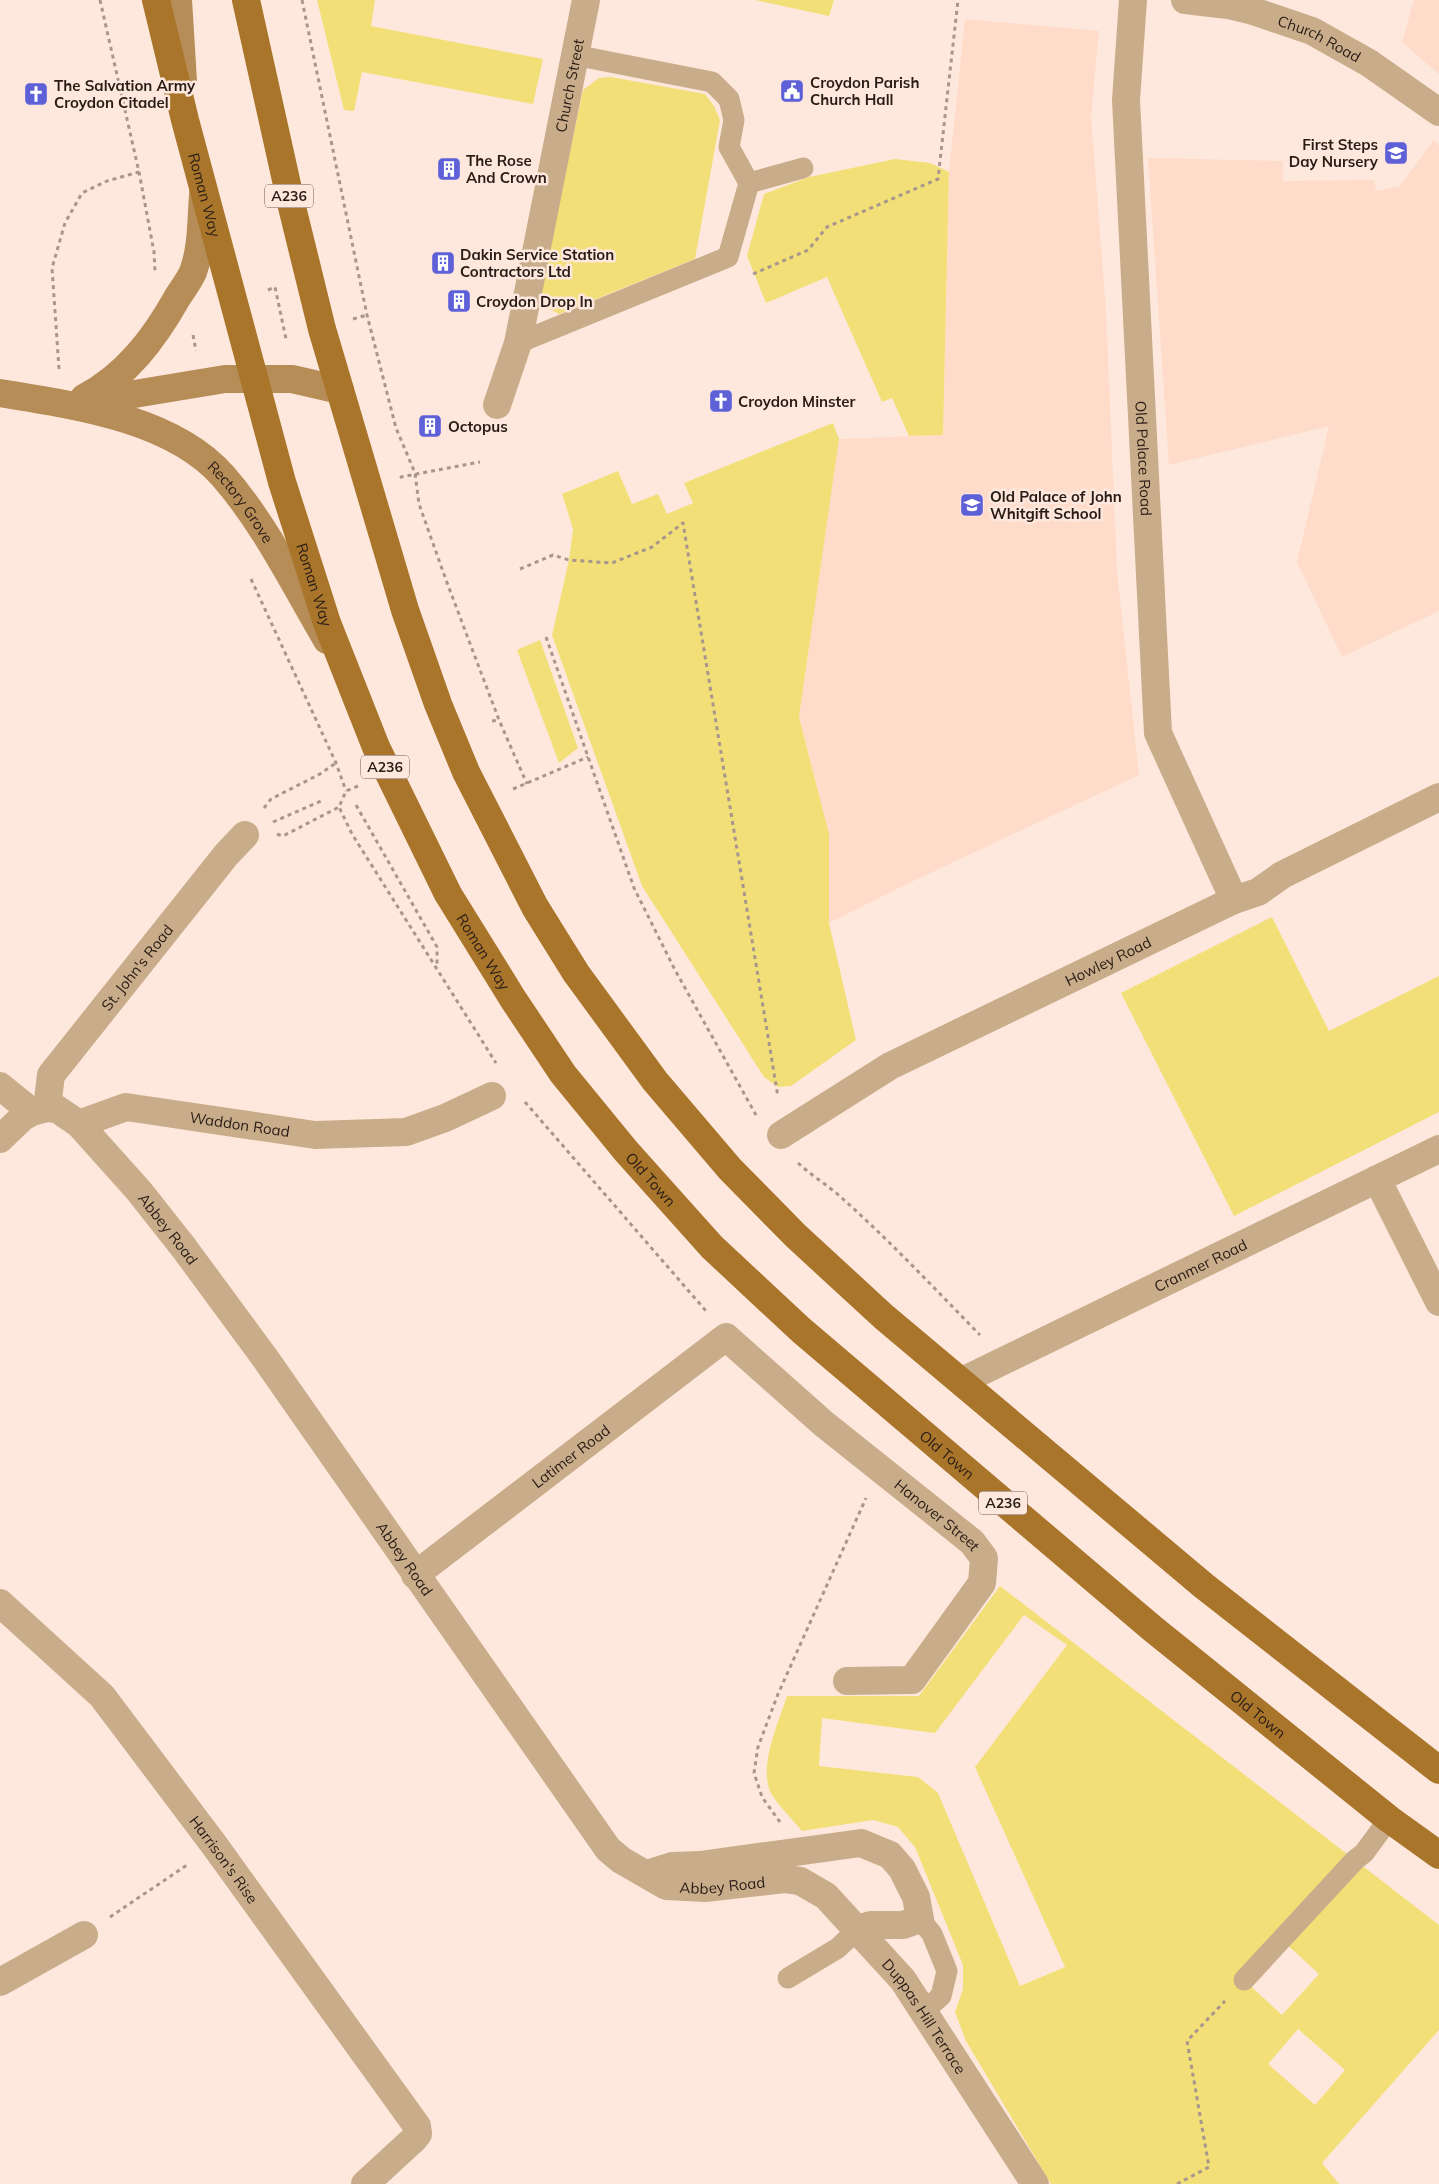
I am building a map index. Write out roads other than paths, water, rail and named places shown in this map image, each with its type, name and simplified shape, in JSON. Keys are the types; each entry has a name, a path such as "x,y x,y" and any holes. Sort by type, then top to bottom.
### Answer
{"main road":[{"name":"Roman Way","path":"156,0 185,120 254,378 300,538 327,623 346,673 388,774 448,894 540,1040 597,1118"},
{"name":"A236","path":"246,0 294,216 340,390 405,610 438,704 466,772 530,898 606,1017 654,1081 761,1202 884,1317 1204,1586 1439,1770"},
{"name":"Old Town","path":"597,1118 712,1246 801,1330 1153,1629 1389,1819 1439,1855"}],"street":[{"path":"178,0 185,120"},
{"name":"Church Street","path":"497,405 518,343 586,0"},
{"name":"Old Palace Road","path":"1133,0 1126,100 1158,733 1234,900"},
{"name":"Church Road","path":"1185,0 1228,5 1253,11 1312,31 1369,63 1439,112"},
{"path":"71,404 103,388 120,374 135,359 167,317 193,272 200,239 203,187"},
{"name":"Rectory Grove","path":"71,404 225,379 292,379 340,390"},
{"name":"Rectory Grove","path":"0,393 71,404 162,433 199,455 222,475 251,511 346,673"},
{"name":"Howley Road","path":"781,1135 890,1066 1234,900 1258,892 1282,875 1439,797"},
{"name":"St. John's Road","path":"40,1110 51,1076 226,855 246,835"},
{"path":"0,1086 40,1110"},
{"name":"Waddon Road","path":"79,1124 126,1107 315,1135 406,1132 446,1118 492,1096"},
{"path":"0,1139 23,1117 40,1110 57,1109 79,1124"},
{"name":"Abbey Road","path":"79,1124 139,1191 184,1248 265,1358 608,1849 621,1860 666,1886 705,1888 785,1879"},
{"name":"Cranmer Road","path":"962,1381 1439,1149"},
{"path":"1377,1179 1439,1302"},
{"name":"Latimer Road","path":"416,1575 726,1337"},
{"name":"Hanover Street","path":"726,1337 824,1424 972,1542 984,1558 982,1584 912,1680 847,1681"},
{"name":"Harrison's Rise","path":"0,1603 102,1696 214,1846 417,2126 418,2134 414,2139 366,2184"},
{"path":"648,1874 672,1866 700,1865 861,1843 890,1854 909,1882 920,1910 920,1919 903,1925 871,1925 858,1929"},
{"name":"Duppas Hill Terrace","path":"785,1879 800,1881 826,1896 904,1980 1035,2184"},
{"path":"0,1982 84,1935"}],"lane":[{"path":"518,343 728,257 749,183 729,146 734,120 729,99 712,82 574,56"},
{"path":"749,183 802,168"},
{"path":"1244,1980 1355,1860 1364,1853 1389,1819"},
{"path":"920,1919 932,1934 947,1971 941,1996 926,2012"},
{"path":"788,1978 838,1948 858,1929"}],"place":[{"name":"Croydon Parish Church Hall","path":"792,91"},
{"name":"The Salvation Army Croydon Citadel","path":"36,94"},
{"name":"First Steps Day Nursery","path":"1396,153"},
{"name":"The Rose And Crown","path":"449,169"},
{"name":"Dakin Service Station Contractors Ltd","path":"443,263"},
{"name":"Croydon Drop In","path":"459,301"},
{"name":"Croydon Minster","path":"721,401"},
{"name":"Octopus","path":"430,426"},
{"name":"Old Palace of John Whitgift School","path":"972,505"}]}
